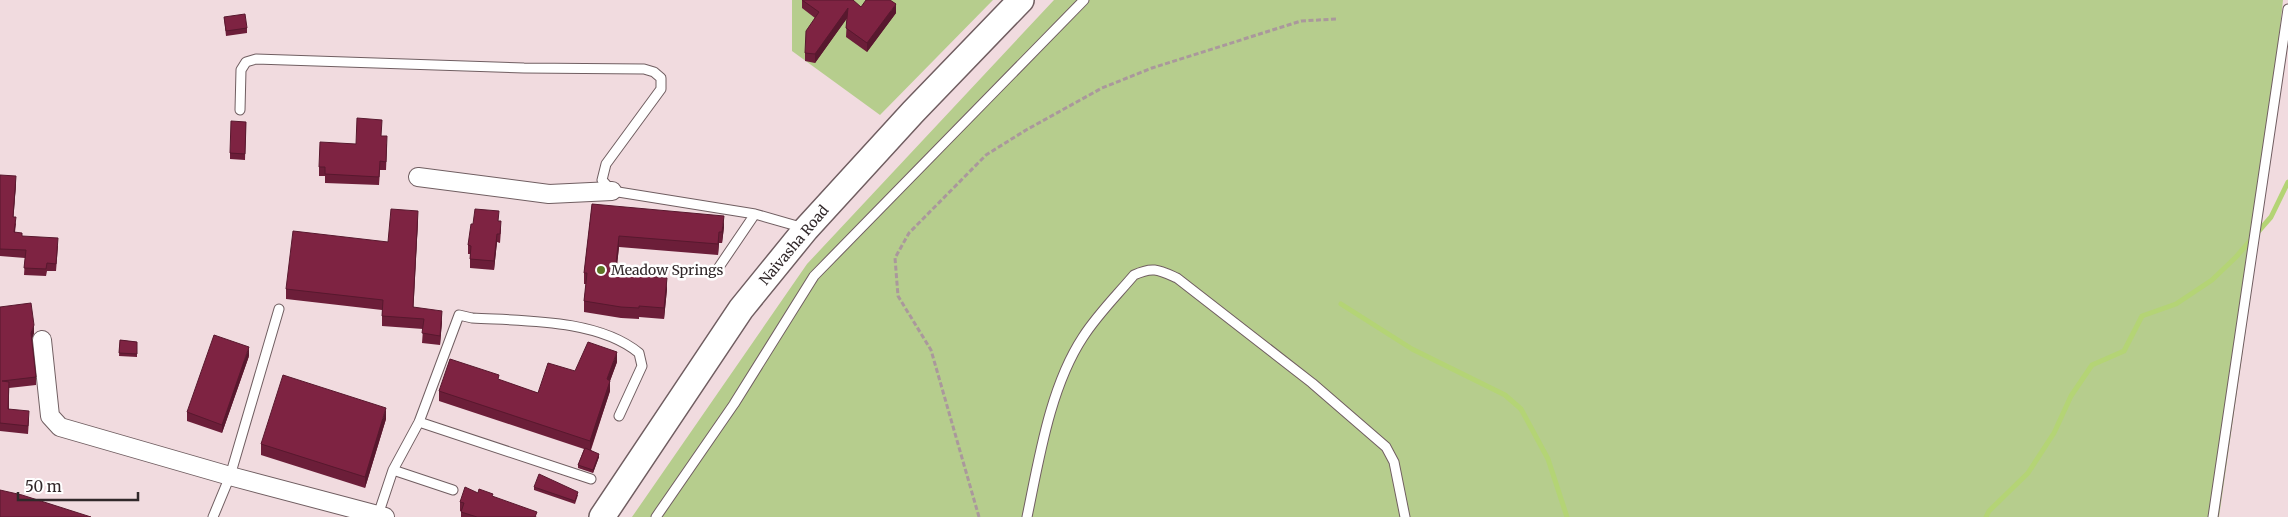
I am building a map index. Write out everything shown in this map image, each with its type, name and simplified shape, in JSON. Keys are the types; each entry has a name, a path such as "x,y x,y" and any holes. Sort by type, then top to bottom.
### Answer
{"main road":[{"name":"Naivasha Road","path":"602,517 741,309 806,229 913,112 1021,0"}],"street":[{"path":"418,177 549,194 612,191"},
{"path":"42,340 50,416 60,427 230,476 382,516"}],"lane":[{"path":"656,517 734,404 814,276 1084,0"},
{"path":"2213,517 2288,9"},
{"path":"240,110 241,70 246,62 256,59 524,68 644,69 654,72 661,78 661,89 606,164 602,180 612,191 755,214 806,229"},
{"path":"719,267 755,214"},
{"path":"1027,517 1052,412 1064,374 1082,338 1134,275 1146,269 1158,269 1177,278 1312,383 1386,447 1394,462 1405,517"},
{"path":"213,517 230,476 279,309"},
{"path":"382,516 393,470 418,422 459,315 472,318 563,323 628,344 639,353 642,366 619,416"},
{"path":"418,422 591,479"},
{"path":"393,470 453,490"}],"path":[{"path":"979,517 931,350 898,296 895,258 908,233 986,156 1026,130 1102,88 1152,68 1301,21 1336,19"}],"green space":[{"path":"792,0 993,0 880,115 792,51"},
{"path":"1054,0 2283,0 2255,265 2219,517 632,517 807,264"}],"building":[{"path":"802,0 853,0 861,7 866,0 890,0 896,4 867,43 846,28 848,8 815,54 805,53 806,31 819,12"},
{"path":"245,14 247,28 226,31 224,17"},
{"path":"357,118 382,120 381,136 387,136 386,162 380,161 379,177 325,174 325,167 319,167 320,142 356,144"},
{"path":"231,121 246,122 245,154 230,153"},
{"path":"0,175 16,176 13,217 16,217 14,232 22,233 22,236 58,238 56,264 47,263 46,269 24,268 26,250 0,249"},
{"path":"592,204 724,216 722,232 719,232 718,244 619,236 615,273 667,278 664,308 621,307 584,301 587,273 584,273"},
{"path":"391,209 418,211 413,307 442,311 440,336 422,333 424,319 382,316 383,300 286,289 293,231 388,242"},
{"path":"475,209 499,211 498,221 501,221 500,234 497,234 494,261 470,259 471,246 468,245"},
{"path":"31,303 34,325 31,333 36,377 2,381 9,382 8,409 29,411 28,426 0,423 0,307"},
{"path":"214,335 249,347 222,425 187,412"},
{"path":"120,340 137,342 137,354 119,353"},
{"path":"588,342 617,352 607,379 610,381 590,441 439,391 450,359 499,375 498,379 538,393 548,363 575,371"},
{"path":"283,375 386,408 365,477 261,444"},
{"path":"585,448 599,454 593,470 578,465"},
{"path":"539,474 578,492 575,501 534,487"},
{"path":"465,487 478,493 479,489 493,494 492,496 537,512 535,517 477,517 461,512 464,503 460,502"},
{"path":"0,490 22,495 91,517 0,517"}],"waterway":[{"path":"1986,517 1989,511 2028,473 2054,433 2071,396 2092,365 2124,351 2142,316 2176,304 2212,280 2236,257 2271,217 2288,182"},
{"path":"1341,304 1412,349 1505,395 1521,409 1548,459 1567,517"}],"place":[{"name":"Meadow Springs","path":"601,270"}]}
